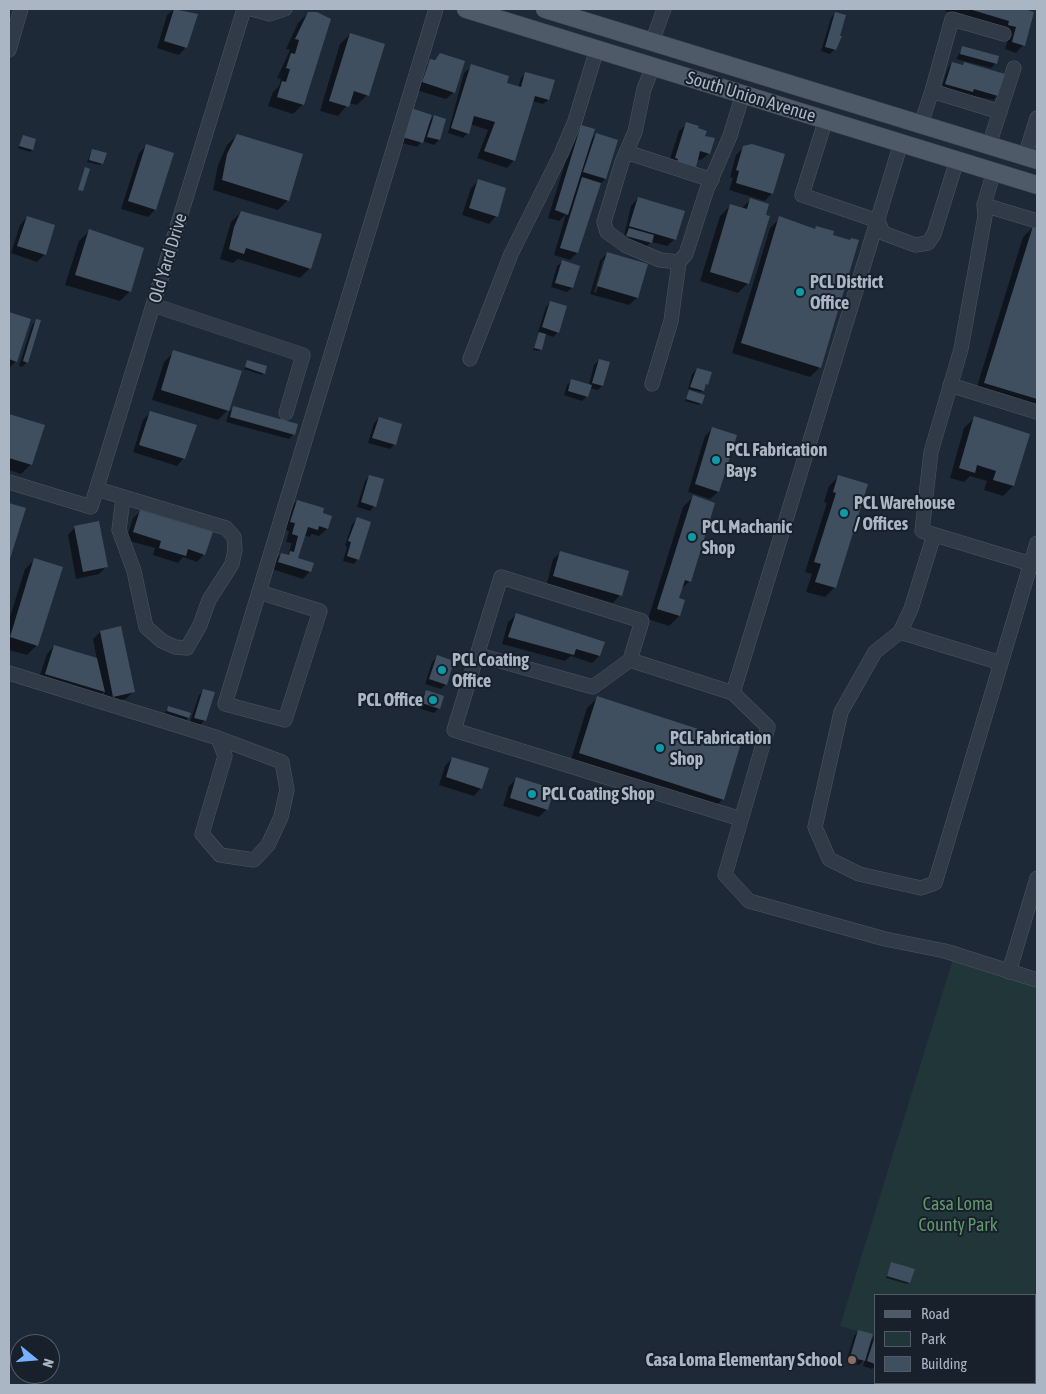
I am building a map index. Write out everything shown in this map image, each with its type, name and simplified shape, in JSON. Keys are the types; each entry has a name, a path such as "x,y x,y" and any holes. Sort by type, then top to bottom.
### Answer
{"main road":[{"name":"South Union Avenue","path":"466,9 1037,185"},
{"name":"South Union Avenue","path":"545,9 1031,158"},
{"path":"520,26 531,19 541,20 636,47 646,46 652,42"},
{"path":"653,66 658,60 664,58 745,82 762,77"},
{"path":"781,106 823,107 860,116 868,116 875,110"},
{"path":"901,143 918,138 931,138 1013,163 1022,163 1031,158"}],"street":[{"path":"9,50 21,9"},
{"name":"Old Yard Drive","path":"9,482 91,507 244,9"},
{"path":"252,9 271,11 285,9"},
{"path":"259,592 320,611 285,720 225,704 259,592 436,9"},
{"path":"652,42 664,9"},
{"path":"921,124 952,19 1004,34"},
{"path":"470,359 511,254 572,129 597,49"},
{"path":"653,66 644,89 635,132 626,152 604,222 608,232 624,245 660,260 679,262"},
{"path":"989,145 1014,68"},
{"path":"932,91 1000,112"},
{"path":"652,384 671,321 679,262 686,254 730,136 743,94"},
{"path":"1031,158 1037,118"},
{"path":"826,120 802,195 878,221 883,233 915,245 928,243 934,234 957,160"},
{"path":"733,693 901,143"},
{"path":"626,152 712,180"},
{"path":"994,171 984,205 984,216 962,349 930,452 922,531 1031,564"},
{"path":"984,205 1037,222"},
{"path":"153,305 303,355 286,413"},
{"path":"950,385 1037,412"},
{"path":"97,489 226,528 234,537 235,550 232,564 208,600 200,625 187,648 175,647 162,641 146,627 134,572 119,530 123,498"},
{"path":"934,534 911,609 900,632 874,652 841,712 815,827 829,859 859,874 921,888 935,882 1037,543"},
{"path":"479,656 593,687 630,660 642,621 502,577 479,656 454,730 741,818"},
{"path":"900,632 1001,663"},
{"path":"630,660 733,693 768,727 725,875 749,901 880,937 945,951 1037,980"},
{"path":"9,674 218,738 282,762 287,790 281,817 268,845 254,860 220,854 202,834 225,756 218,738"},
{"path":"1009,972 1037,878"}],"green space":[{"name":"Casa Loma County Park","path":"953,959 1037,984 1037,1385 1032,1384 1036,1384 1036,1294 874,1294 874,1336 840,1326"}],"building":[{"path":"174,9 198,14 187,48 164,41"},
{"path":"969,9 1024,9 1034,12 1025,46 1012,42 1016,27 1008,25 1009,21"},
{"path":"308,12 317,12 331,19 304,105 277,97 282,81 286,82 290,69 286,68 291,53 295,54 299,40 295,39"},
{"path":"835,12 846,15 840,36 842,36 836,50 825,47"},
{"path":"350,33 385,44 369,96 354,91 349,107 329,101"},
{"path":"962,46 999,56 997,64 960,54"},
{"path":"440,53 465,61 455,93 422,82 430,59 435,60"},
{"path":"952,62 963,65 964,62 1005,74 998,96 974,89 973,92 945,84"},
{"path":"471,64 509,76 507,83 521,87 525,72 555,80 549,100 535,96 515,161 484,151 495,122 474,116 469,134 451,128"},
{"path":"411,108 432,115 423,143 402,137"},
{"path":"434,115 446,119 440,140 427,137"},
{"path":"686,122 707,131 705,136 715,138 710,154 700,151 696,167 677,162 678,159 675,158"},
{"path":"581,125 595,129 568,215 555,210"},
{"path":"596,133 618,140 606,179 583,172"},
{"path":"237,134 303,154 289,201 222,180 227,154"},
{"path":"23,135 36,139 33,150 19,146"},
{"path":"146,144 174,153 156,210 128,201"},
{"path":"752,144 785,154 773,194 736,183 739,171 736,170 743,146"},
{"path":"92,149 107,153 103,164 89,160"},
{"path":"85,167 90,169 83,191 78,190"},
{"path":"582,177 601,183 578,253 560,248"},
{"path":"478,179 506,188 498,217 469,208"},
{"path":"638,197 685,211 676,240 629,226"},
{"path":"750,198 769,204 766,215 770,216 749,284 710,272 730,204 747,209"},
{"path":"241,211 322,234 311,269 246,248 244,254 229,249 234,227"},
{"path":"27,216 55,225 46,255 17,246"},
{"name":"PCL District Office","path":"779,216 815,229 816,226 834,231 833,235 850,240 851,238 859,240 821,368 741,343"},
{"path":"1033,226 1037,227 1037,399 984,383"},
{"path":"629,228 654,235 652,243 626,236"},
{"path":"89,229 144,248 131,292 75,275"},
{"path":"607,252 648,264 638,298 597,286"},
{"path":"562,260 580,266 573,288 555,283"},
{"path":"550,301 567,306 559,333 542,327"},
{"path":"9,312 31,319 17,362 9,359"},
{"path":"36,319 41,320 28,363 23,361"},
{"path":"539,332 546,334 542,350 534,348"},
{"path":"173,350 242,371 229,411 161,390"},
{"path":"599,359 610,362 603,386 592,383"},
{"path":"247,360 267,366 265,374 245,367"},
{"path":"697,368 712,372 704,391 690,387"},
{"path":"571,379 592,385 588,397 568,391"},
{"path":"689,390 705,395 702,404 686,399"},
{"path":"233,406 298,424 295,435 230,417"},
{"path":"150,411 197,425 185,459 139,445"},
{"path":"9,414 45,425 32,465 9,458"},
{"path":"974,416 1030,434 1014,486 993,480 996,471 977,465 975,473 959,468"},
{"path":"379,417 402,424 396,445 372,438"},
{"name":"PCL Fabrication Bays","path":"712,427 737,435 719,492 695,484"},
{"path":"369,475 384,479 376,507 361,502"},
{"name":"PCL Warehouse / Offices","path":"838,475 868,484 836,588 815,582 821,564 814,562 836,493 833,492"},
{"name":"PCL Machanic Shop","path":"693,495 715,503 691,582 685,580 679,598 685,600 680,616 657,609"},
{"path":"297,500 324,508 323,513 332,516 328,529 319,526 318,530 308,527 298,558 314,563 311,572 278,562 281,553 289,555 290,551 294,552 298,536 292,534 295,523 290,522"},
{"path":"9,503 26,508 9,562"},
{"path":"140,510 213,532 205,555 188,549 186,556 159,548 161,541 133,532"},
{"path":"357,517 371,522 359,560 347,556 351,542 348,541"},
{"path":"99,521 108,567 83,572 74,526"},
{"path":"560,551 629,571 622,596 553,576"},
{"path":"34,558 63,567 38,646 10,637"},
{"path":"516,613 605,642 600,656 576,649 574,655 508,637"},
{"path":"121,626 135,692 113,697 100,631"},
{"path":"54,645 97,658 105,692 45,674"},
{"name":"PCL Coating Office","path":"437,655 454,661 447,685 429,679"},
{"path":"203,689 215,692 206,721 194,718"},
{"name":"PCL Office","path":"426,690 444,696 440,709 422,703"},
{"name":"PCL Fabrication Shop","path":"597,696 741,743 724,800 579,753"},
{"path":"168,706 191,713 189,718 167,711"},
{"path":"452,757 489,768 482,789 446,777"},
{"name":"PCL Coating Shop","path":"516,777 554,789 548,810 510,798"},
{"path":"891,1262 915,1269 910,1283 887,1276"},
{"path":"858,1330 873,1334 865,1361 850,1357"},
{"path":"874,1339 874,1364 867,1361"},
{"path":"1027,1384 1030,1385 950,1385"}],"place":[{"name":"PCL District Office","path":"800,292"},
{"name":"PCL Fabrication Bays","path":"716,460"},
{"name":"PCL Warehouse / Offices","path":"844,513"},
{"name":"PCL Machanic Shop","path":"692,537"},
{"name":"PCL Coating Office","path":"442,670"},
{"name":"PCL Office","path":"433,700"},
{"name":"PCL Fabrication Shop","path":"660,748"},
{"name":"PCL Coating Shop","path":"532,794"},
{"name":"Casa Loma Elementary School","path":"852,1360"}]}
